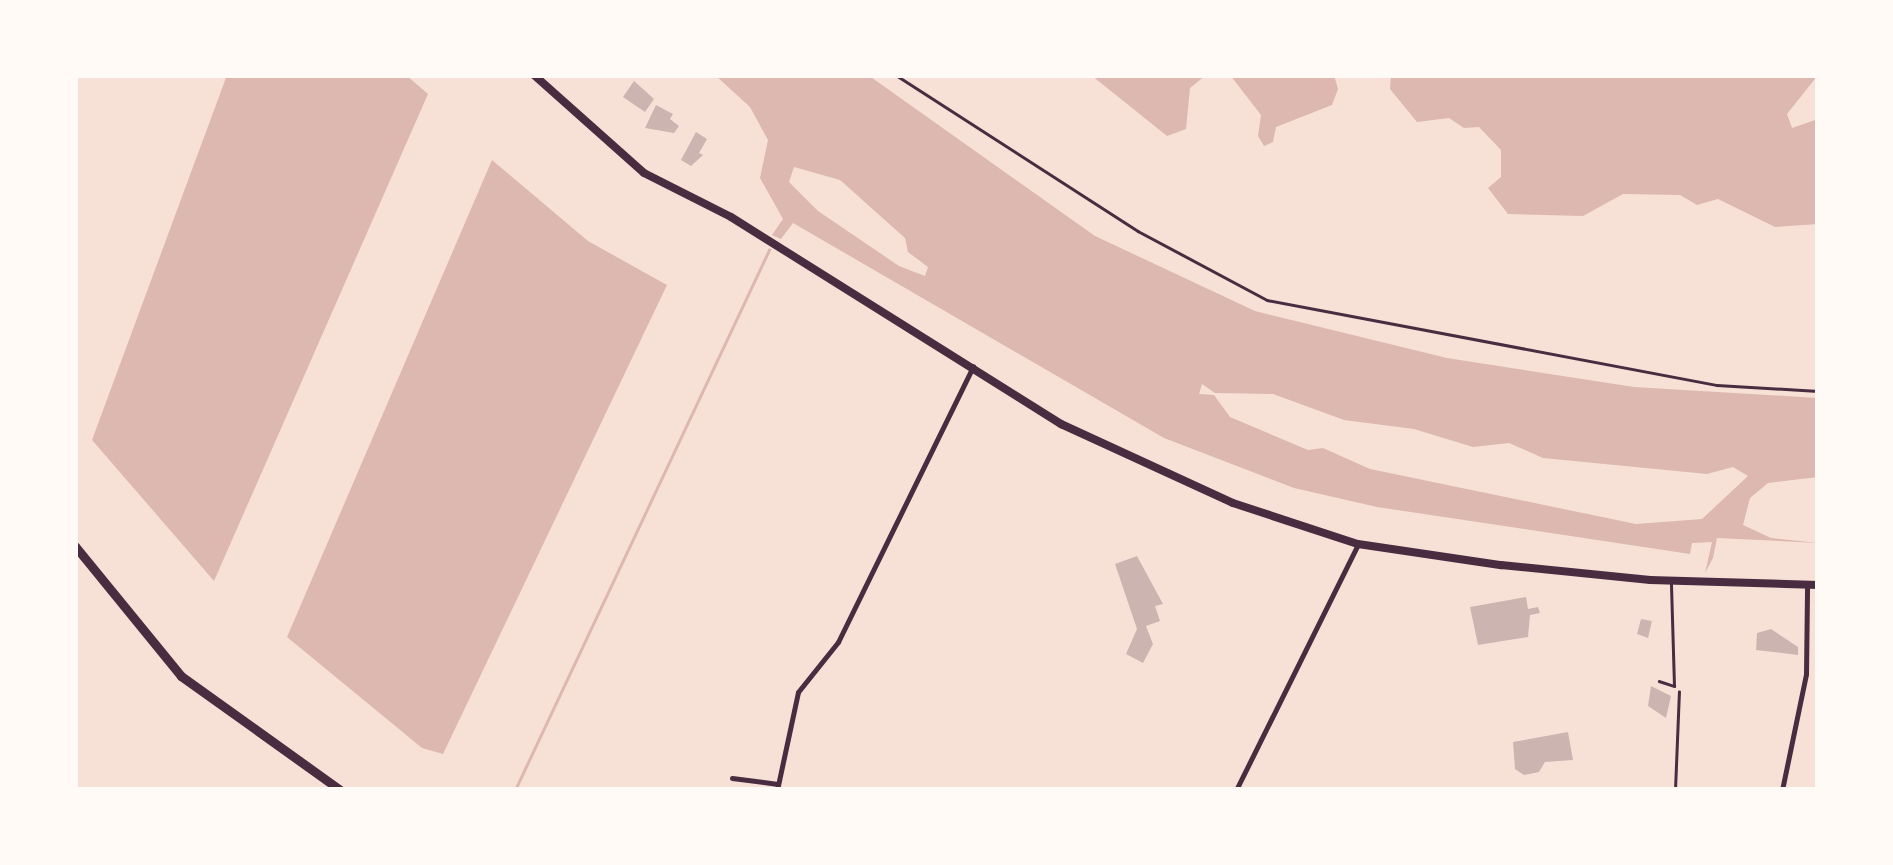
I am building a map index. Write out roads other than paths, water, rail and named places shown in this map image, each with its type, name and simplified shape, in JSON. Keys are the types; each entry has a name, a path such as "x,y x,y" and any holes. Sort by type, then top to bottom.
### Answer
{"highway":[{"path":"75,546 181,676 274,736 340,790"}],"street":[{"path":"534,75 630,164 715,208 1061,424 1166,476 1358,544 1671,581 1818,586"},
{"path":"732,778 778,787 798,692 838,642 973,366"},
{"path":"1236,790 1358,544"},
{"path":"1782,790 1806,674 1808,585"}],"lane":[{"path":"1659,681 1674,686 1671,581"}],"waterway":[{"path":"515,790 769,250"}]}
